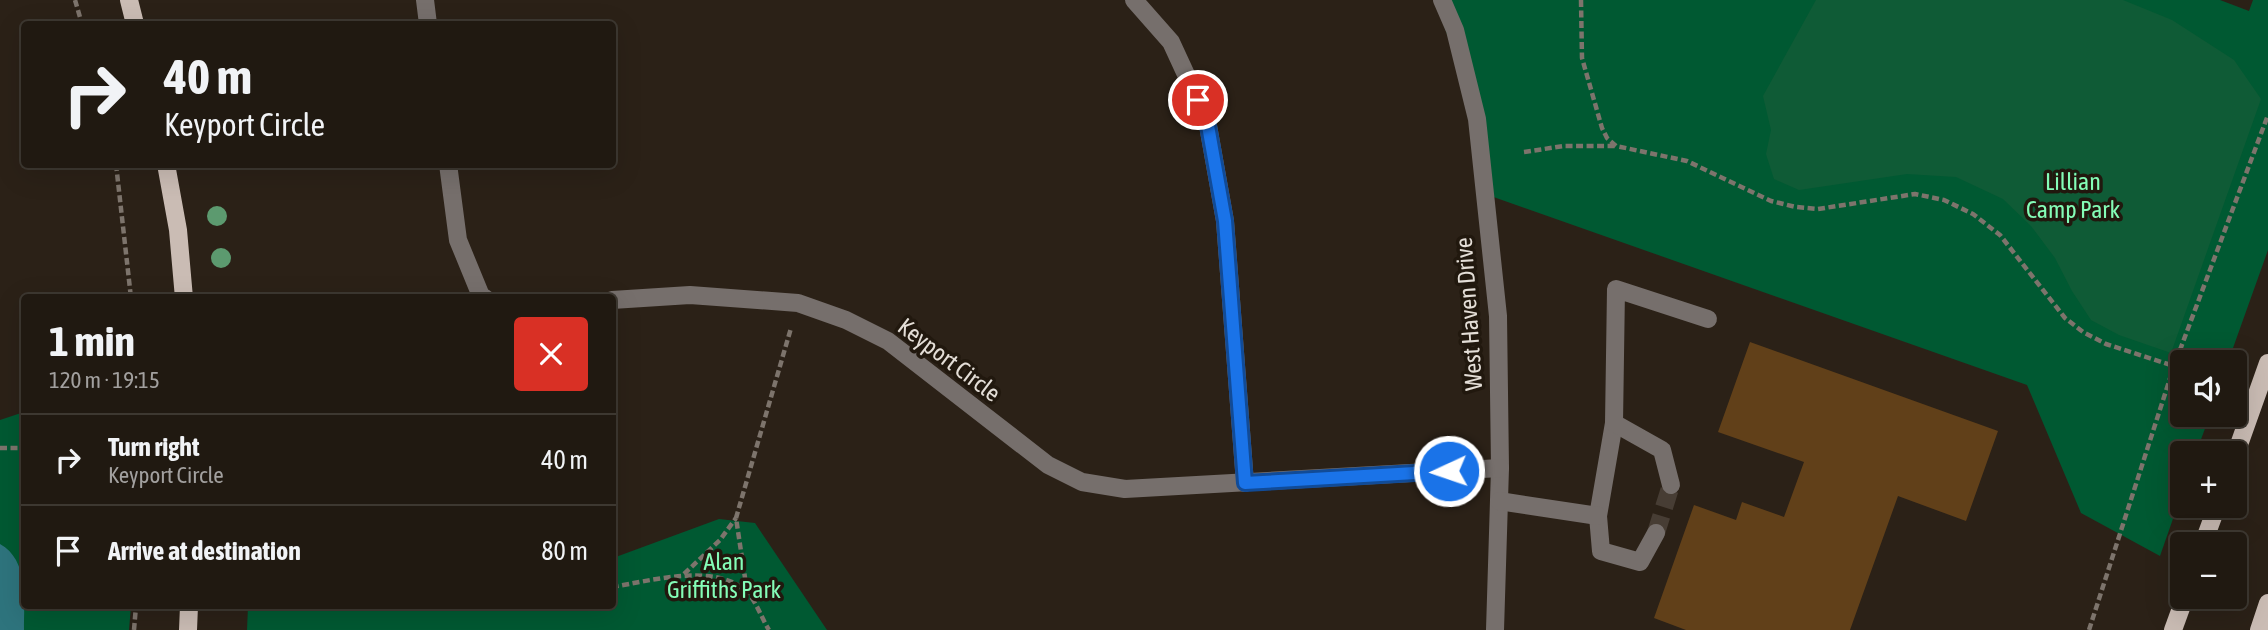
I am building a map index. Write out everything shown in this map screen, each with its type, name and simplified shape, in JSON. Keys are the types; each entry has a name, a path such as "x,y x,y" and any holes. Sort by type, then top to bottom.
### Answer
{"main road":[{"path":"129,0 134,21"},
{"path":"167,168 178,230 184,294"},
{"path":"2240,441 2268,363"},
{"path":"2259,630 2268,603"},
{"path":"188,630 190,609"},
{"path":"2173,630 2181,609"}],"street":[{"path":"425,0 428,21"},
{"path":"1134,0 1171,42 1207,120 1225,221 1245,483"},
{"name":"West Haven Drive","path":"1441,0 1455,30 1477,119 1498,316 1500,468 1495,630"},
{"path":"448,168 458,240 480,294"},
{"path":"1657,533 1640,562 1601,551 1598,516 1614,422 1616,289 1708,319"},
{"name":"Keyport Circle","path":"616,300 690,295 798,303 846,320 888,341 1048,465 1082,482 1125,489 1500,468"},
{"path":"1614,422 1662,450 1671,485"},
{"path":"1499,501 1598,516"}],"path":[{"path":"75,0 81,21"},
{"path":"1581,0 1582,58 1602,128 1607,138 1616,146"},
{"path":"2180,350 2268,115"},
{"path":"1524,152 1564,146 1616,146 1686,160 1771,201 1796,207 1818,209 1915,194 1944,200 1973,214 2000,235 2065,318 2083,332 2106,344 2170,365"},
{"path":"116,168 131,294"},
{"path":"683,575 720,540 736,518 798,303"},
{"path":"2089,630 2170,378"},
{"path":"0,448 21,448"},
{"path":"736,518 747,591 769,630"},
{"path":"616,586 683,575 706,575 725,580 747,591"},
{"path":"134,630 136,609"}],"green space":[{"name":"Lillian Camp Park","path":"1435,0 2220,0 2249,11 2253,0 2268,0 2268,250 2232,350 2170,350 2170,427 2206,427 2200,441 2170,441 2170,518 2173,518 2160,556 2081,513 2027,385 1485,194 1477,119"},
{"path":"1816,0 2123,0 2172,20 2234,60 2261,99 2170,353 2119,335 2091,320 2055,258 2031,226 2003,199 1956,177 1907,174 1799,190 1774,179 1766,154 1771,130 1763,96"},
{"path":"21,413 21,609 131,609 129,630 0,630 0,420"},
{"name":"Alan Griffiths Park","path":"719,519 755,523 827,630 247,630 248,609 616,609 616,557"}],"water":[{"path":"0,544 16,560 20,571 24,630 0,630"}],"building":[{"path":"1750,342 1998,431 1966,521 1898,496 1850,630 1686,630 1654,618 1694,505 1736,520 1742,502 1784,517 1804,462 1718,432"}],"tunnel":[{"path":"1656,533 1671,485"}],"route":[{"path":"1198,100 1207,120 1225,221 1245,483 1449,471"}]}
